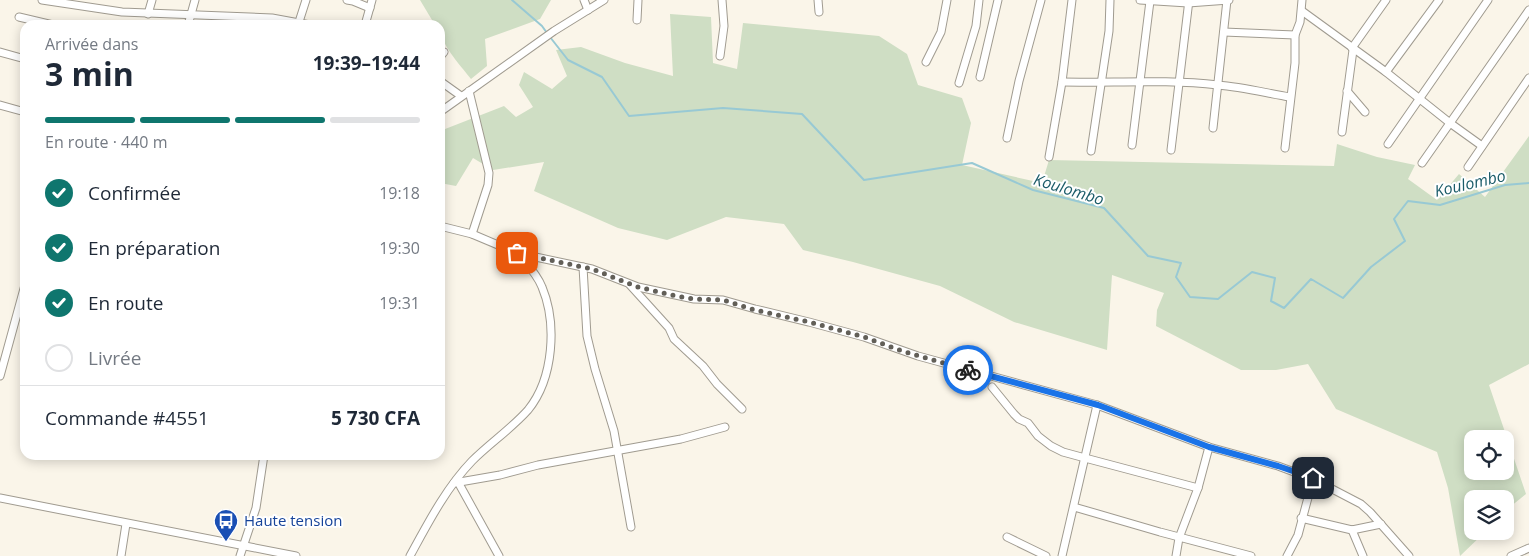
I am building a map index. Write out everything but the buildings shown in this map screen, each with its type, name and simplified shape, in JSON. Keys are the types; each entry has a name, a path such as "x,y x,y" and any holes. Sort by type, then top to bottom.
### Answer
{"street":[{"path":"42,0 93,4 122,12 272,18 281,20"},
{"path":"148,14 152,0"},
{"path":"190,20 195,0"},
{"path":"300,20 306,0"},
{"path":"347,0 371,4 366,20"},
{"path":"584,0 588,10"},
{"path":"445,108 542,39 604,0"},
{"path":"637,20 638,0"},
{"path":"720,56 724,26 722,0"},
{"path":"818,0 819,12"},
{"path":"926,62 941,32 947,0"},
{"path":"959,83 976,26 979,0"},
{"path":"980,77 998,0"},
{"path":"1007,138 1019,81 1041,0"},
{"path":"1049,157 1062,82 1072,0"},
{"path":"1091,151 1109,31 1110,0"},
{"path":"1140,0 1228,0 1213,128"},
{"path":"1285,148 1295,63 1295,35 1300,22 1302,0"},
{"path":"1342,132 1352,49 1386,0"},
{"path":"1386,72 1440,0"},
{"path":"1388,144 1488,0"},
{"path":"1132,146 1150,1"},
{"path":"1171,150 1188,1"},
{"path":"1422,163 1529,10"},
{"path":"1302,11 1386,72 1482,146"},
{"path":"18,17 31,20"},
{"path":"1224,32 1295,35"},
{"path":"0,52 20,58"},
{"path":"1468,167 1529,78"},
{"path":"1062,82 1218,85 1290,96"},
{"path":"445,84 461,96"},
{"path":"469,90 489,173 488,185 472,234"},
{"path":"1347,91 1365,112"},
{"path":"0,104 20,110"},
{"path":"445,227 472,234 517,253 583,267 638,287 694,299 723,300 755,310 864,337 918,356 1098,405 1209,447 1278,466 1313,478 1361,504 1409,556"},
{"path":"410,556 425,528 472,461 514,424 529,408 540,390 546,368 552,329 548,306 541,285 517,253"},
{"path":"583,267 587,336 614,431 631,527"},
{"path":"628,283 669,328 674,339 703,366 717,384 742,409"},
{"path":"0,376 20,303"},
{"path":"992,387 1019,419 1028,423 1038,436 1063,452 1198,488"},
{"path":"1062,556 1098,405"},
{"path":"456,482 500,475 538,464 681,439 724,427"},
{"path":"1176,556 1179,538 1198,488 1209,447"},
{"path":"240,556 256,508 263,460"},
{"path":"1287,556 1298,535 1313,478"},
{"path":"456,482 499,556"},
{"path":"0,498 296,556"},
{"path":"1074,507 1179,538 1251,556"},
{"path":"1301,518 1352,530 1381,524"},
{"path":"120,556 126,524"},
{"path":"1352,530 1363,556"},
{"path":"1007,537 1046,556"},
{"path":"1511,556 1529,548"}],"green space":[{"path":"420,0 551,0 540,19 485,39 487,66 471,79 445,44 445,20 432,20"},
{"path":"670,14 711,17 713,63 737,69 743,23 879,36 907,54 918,85 962,98 971,123 962,165 1042,183 1049,160 1334,166 1337,144 1377,157 1415,165 1408,179 1437,200 1459,174 1485,197 1529,136 1529,364 1489,385 1504,430 1464,430 1464,480 1514,480 1514,459 1526,494 1514,504 1514,490 1464,490 1464,540 1477,540 1460,556 1448,488 1437,452 1336,409 1308,364 1276,370 1241,370 1156,326 1157,310 1164,293 1112,275 1107,350 1014,322 940,286 803,250 784,224 726,217 667,240 618,228 534,191 544,162 493,170 473,158 456,186 445,184 445,129 504,106 516,117 533,107 519,85 524,72 552,89 567,76 556,50 581,47 625,63 673,76"}],"waterway":[{"name":"Koulombo","path":"512,0 542,26 547,33"},
{"name":"Koulombo","path":"550,37 568,60 602,77 629,116 723,108 802,114 864,180 972,163 1033,190 1104,208 1148,256 1181,263 1176,277 1190,297 1218,299 1252,272 1275,278 1271,301 1284,308 1311,279 1343,298 1371,267 1405,241 1394,219 1408,201 1440,205 1505,185 1529,183"}],"way so far":[{"path":"517,253 592,269 638,287 671,295 694,299 709,298 723,300 755,310 809,322 864,337 905,352 968,370"}],"place":[{"name":"Haute tension","path":"226,542"}],"route":[{"path":"968,370 1098,405 1209,447 1278,466 1313,478"}]}
